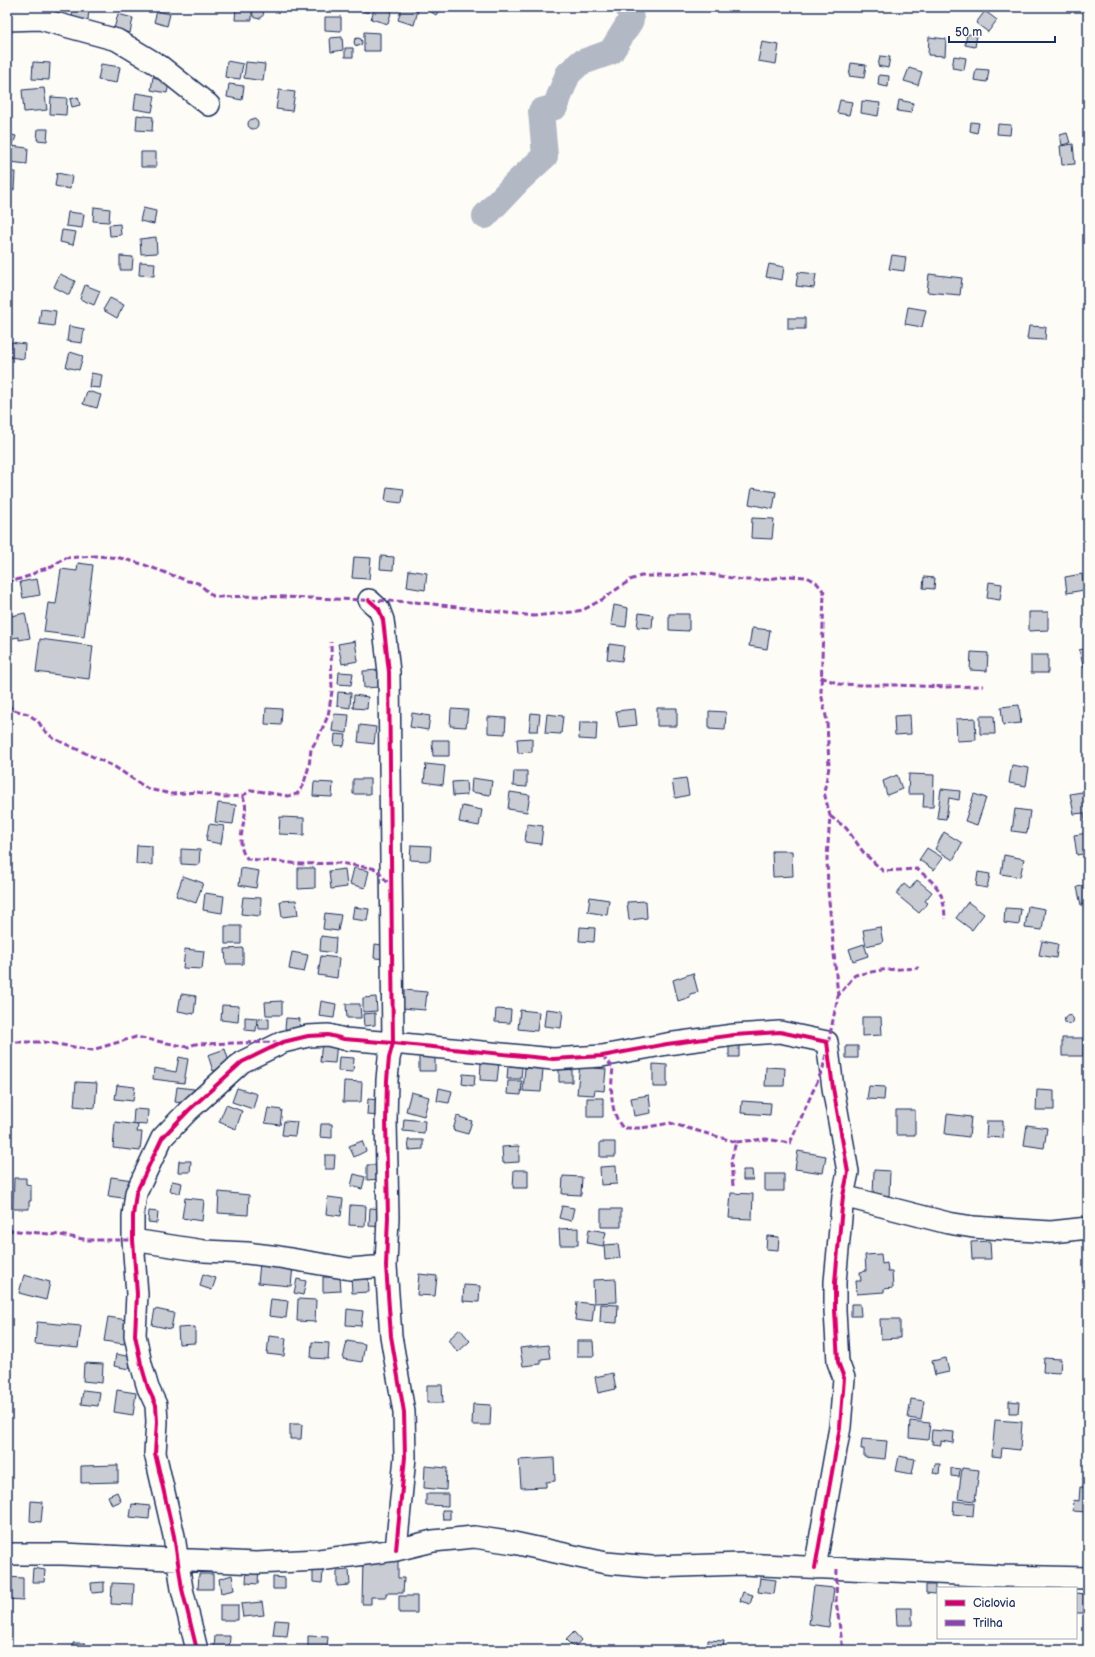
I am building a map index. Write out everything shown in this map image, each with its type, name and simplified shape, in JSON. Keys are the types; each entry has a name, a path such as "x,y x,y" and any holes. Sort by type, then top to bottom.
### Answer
{"street":[{"path":"7,20 40,19 117,40 160,66 209,105"},
{"path":"369,600 379,609 383,620 389,672 393,1043 389,1058 387,1087 386,1121 388,1217 386,1266 391,1336 404,1412 405,1458 396,1550"},
{"path":"197,1650 182,1589 179,1559 155,1452 157,1422 156,1405 144,1376 135,1335 137,1294 133,1240 133,1216 136,1193 162,1138 189,1110 242,1062 283,1042 308,1036 328,1035 344,1039 553,1059 602,1056 734,1034 780,1032 827,1042 833,1088 848,1172 843,1196 835,1282 838,1362 844,1378 840,1427 815,1568"},
{"path":"843,1196 948,1223 973,1227 1051,1232 1088,1228"},
{"path":"133,1240 204,1252 247,1253 350,1269 386,1266"},
{"path":"7,1554 62,1554 272,1562 319,1560 396,1550 433,1541 474,1537 514,1543 606,1563 652,1567 742,1564 1000,1576 1088,1578"}],"building":[{"path":"73,7 89,7 88,20 72,18"},
{"path":"236,7 252,7 252,20 235,20"},
{"path":"258,7 262,9 264,13 262,17 258,19 254,17 252,13 254,9"},
{"path":"354,7 370,7 368,13"},
{"path":"375,7 392,9 388,24 371,19"},
{"path":"402,7 418,10 414,25 398,20"},
{"path":"423,7 441,7 436,15"},
{"path":"157,11 170,14 167,26 154,22"},
{"path":"985,11 997,20 988,32 976,23"},
{"path":"118,14 133,18 130,33 114,29"},
{"path":"325,17 341,17 341,31 325,30"},
{"path":"364,32 380,33 380,51 364,51"},
{"path":"967,34 977,35 975,47 965,45"},
{"path":"342,37 343,50 331,52 330,38"},
{"path":"929,37 946,39 945,56 928,55"},
{"path":"356,38 360,38 362,42 360,46 356,46 354,44 354,40"},
{"path":"762,42 779,45 776,64 758,61"},
{"path":"345,48 353,48 353,57 345,57"},
{"path":"880,56 890,57 888,68 878,66"},
{"path":"954,56 966,58 964,70 952,68"},
{"path":"227,61 243,64 240,79 225,77"},
{"path":"33,62 50,63 49,80 32,79"},
{"path":"246,62 265,64 263,81 244,78"},
{"path":"851,63 866,65 864,78 849,76"},
{"path":"101,64 120,67 117,83 98,80"},
{"path":"909,68 922,72 918,85 904,81"},
{"path":"976,69 989,70 987,82 974,80"},
{"path":"879,75 889,76 888,87 878,85"},
{"path":"153,77 170,79 167,93 151,90"},
{"path":"229,84 244,86 242,100 227,97"},
{"path":"44,88 47,110 24,112 22,90"},
{"path":"279,90 295,92 292,111 276,109"},
{"path":"136,93 155,96 152,112 134,109"},
{"path":"51,97 67,98 66,115 50,114"},
{"path":"78,97 80,105 72,107 70,99"},
{"path":"840,100 852,102 849,115 837,113"},
{"path":"899,100 913,103 911,113 897,111"},
{"path":"862,101 880,103 878,116 861,113"},
{"path":"137,115 153,117 152,131 136,130"},
{"path":"251,119 255,119 257,120 257,128 251,129 248,126 248,122"},
{"path":"971,122 979,123 977,133 970,131"},
{"path":"998,124 1011,125 1010,135 997,134"},
{"path":"38,129 48,129 47,141 37,140"},
{"path":"1067,133 1070,143 1062,145 1060,135"},
{"path":"7,134 16,136 13,145 7,143"},
{"path":"1073,144 1075,164 1062,165 1060,146"},
{"path":"11,146 28,148 27,164 10,162"},
{"path":"141,152 156,152 156,167 141,167"},
{"path":"7,172 15,172 14,190 7,189"},
{"path":"57,173 72,176 70,189 55,186"},
{"path":"94,207 110,209 109,222 93,221"},
{"path":"143,208 156,211 154,224 140,221"},
{"path":"68,212 84,214 82,228 66,226"},
{"path":"120,224 121,235 110,236 109,225"},
{"path":"62,230 76,232 73,245 60,242"},
{"path":"156,237 157,253 141,254 140,239"},
{"path":"892,255 906,257 904,271 889,269"},
{"path":"120,256 133,257 132,270 120,270"},
{"path":"140,262 155,263 154,276 139,275"},
{"path":"769,264 784,267 782,280 766,277"},
{"path":"798,272 816,274 814,288 796,286"},
{"path":"60,274 75,281 69,295 54,287"},
{"path":"929,274 962,278 960,295 927,292"},
{"path":"85,285 100,291 94,305 80,299"},
{"path":"110,298 124,305 117,318 103,310"},
{"path":"908,307 926,310 922,327 905,324"},
{"path":"41,309 56,311 54,326 39,324"},
{"path":"788,318 805,318 805,329 788,329"},
{"path":"69,326 84,329 82,343 67,341"},
{"path":"1029,326 1046,327 1045,340 1027,339"},
{"path":"11,342 25,344 24,359 9,357"},
{"path":"70,352 83,356 79,370 66,367"},
{"path":"91,373 102,375 100,388 89,387"},
{"path":"87,391 101,395 97,408 83,404"},
{"path":"387,487 404,489 402,503 385,501"},
{"path":"752,488 776,492 773,509 749,504"},
{"path":"752,518 774,519 772,539 751,538"},
{"path":"381,556 394,557 393,570 380,569"},
{"path":"354,557 371,558 369,579 352,578"},
{"path":"78,563 93,565 84,637 44,632 48,603 56,604 61,569 77,571"},
{"path":"409,570 427,573 425,590 407,587"},
{"path":"1082,574 1084,590 1067,593 1065,577"},
{"path":"924,577 935,578 934,589 923,588"},
{"path":"37,579 40,595 23,598 20,582"},
{"path":"989,582 1002,584 1000,600 987,598"},
{"path":"614,605 628,608 626,627 611,625"},
{"path":"1029,612 1048,612 1048,630 1029,631"},
{"path":"25,613 30,638 19,640 19,637 7,639 7,617"},
{"path":"639,613 653,615 652,628 637,627"},
{"path":"669,614 689,614 689,631 669,630"},
{"path":"1085,619 1088,619 1088,633"},
{"path":"752,628 770,630 767,649 749,646"},
{"path":"40,639 93,646 89,679 36,672"},
{"path":"355,641 358,661 342,664 338,644"},
{"path":"609,644 624,646 622,661 607,659"},
{"path":"1088,648 1088,667 1084,668 1079,650"},
{"path":"971,652 988,653 987,671 970,670"},
{"path":"1031,655 1048,655 1048,673 1031,673"},
{"path":"380,670 381,687 364,688 363,671"},
{"path":"339,672 353,673 351,685 338,684"},
{"path":"338,692 351,693 350,708 337,706"},
{"path":"354,695 368,697 367,709 353,708"},
{"path":"1019,705 1021,723 1003,725 1001,707"},
{"path":"266,708 282,709 281,725 265,724"},
{"path":"657,708 677,708 677,726 657,726"},
{"path":"451,709 468,710 466,727 450,726"},
{"path":"635,709 637,725 619,727 616,711"},
{"path":"709,711 726,712 725,730 709,729"},
{"path":"412,713 430,716 428,730 410,727"},
{"path":"531,713 540,714 538,731 529,731"},
{"path":"334,714 349,715 347,733 332,731"},
{"path":"547,714 563,716 561,734 545,733"},
{"path":"910,715 911,734 895,735 894,716"},
{"path":"980,716 994,716 995,734 980,734"},
{"path":"488,717 506,718 505,734 488,733"},
{"path":"975,718 976,740 957,741 956,719"},
{"path":"580,722 597,722 596,740 579,739"},
{"path":"360,725 376,727 374,744 358,742"},
{"path":"335,734 346,735 344,746 334,745"},
{"path":"532,738 532,752 518,753 517,739"},
{"path":"432,740 449,740 449,756 433,756"},
{"path":"426,764 445,766 443,785 424,782"},
{"path":"1012,765 1029,768 1026,786 1009,783"},
{"path":"514,771 527,771 527,787 513,786"},
{"path":"909,774 934,775 933,807 923,807 924,794 908,794"},
{"path":"897,775 902,789 887,795 883,781"},
{"path":"472,778 492,781 490,795 471,792"},
{"path":"686,778 689,795 675,798 672,780"},
{"path":"353,779 370,779 370,794 353,794"},
{"path":"466,781 467,795 453,796 452,782"},
{"path":"314,782 333,783 332,797 313,796"},
{"path":"941,789 960,791 959,800 949,798 946,819 937,818"},
{"path":"1088,791 1088,826 1086,827 1084,813 1074,814 1070,794"},
{"path":"510,792 530,795 527,812 508,809"},
{"path":"974,794 986,798 977,825 965,821"},
{"path":"218,803 236,805 233,824 215,822"},
{"path":"462,806 482,810 479,826 459,822"},
{"path":"1015,809 1030,811 1027,833 1012,831"},
{"path":"280,817 304,818 304,835 279,834"},
{"path":"209,824 224,826 221,844 206,841"},
{"path":"527,824 543,826 541,844 525,842"},
{"path":"944,832 962,843 953,860 935,849"},
{"path":"1088,833 1088,853 1077,855 1074,835"},
{"path":"137,845 152,846 152,865 136,864"},
{"path":"411,845 431,846 430,861 410,860"},
{"path":"927,848 943,858 934,870 919,860"},
{"path":"181,849 200,850 199,865 181,864"},
{"path":"772,851 792,851 793,876 773,877"},
{"path":"1004,855 1024,859 1020,877 1001,874"},
{"path":"241,868 259,871 256,888 239,885"},
{"path":"298,868 315,868 315,888 298,889"},
{"path":"354,868 369,871 365,888 350,884"},
{"path":"345,869 347,887 331,889 329,871"},
{"path":"978,872 990,874 987,888 976,886"},
{"path":"183,876 203,883 196,903 176,896"},
{"path":"917,880 932,892 925,901 928,903 919,913 896,894 904,884 910,889"},
{"path":"1088,885 1088,903 1081,905 1077,887"},
{"path":"205,893 224,896 222,913 203,910"},
{"path":"243,897 261,898 260,916 241,914"},
{"path":"590,897 609,900 607,915 588,912"},
{"path":"296,900 298,915 282,917 280,901"},
{"path":"646,901 647,918 629,920 627,902"},
{"path":"968,902 984,914 972,930 956,918"},
{"path":"1028,906 1045,909 1042,930 1025,928"},
{"path":"354,907 369,909 367,921 352,919"},
{"path":"1005,908 1021,909 1019,925 1004,923"},
{"path":"325,913 341,915 338,931 323,929"},
{"path":"225,926 241,926 241,944 225,944"},
{"path":"580,927 595,928 594,942 579,941"},
{"path":"880,927 883,942 866,946 863,930"},
{"path":"321,936 336,938 335,953 320,951"},
{"path":"1042,941 1058,944 1056,958 1039,955"},
{"path":"375,944 390,946 388,959 374,958"},
{"path":"864,944 868,956 853,961 849,949"},
{"path":"243,948 243,964 226,964 225,949"},
{"path":"185,949 204,951 202,969 183,968"},
{"path":"292,952 308,955 304,972 289,969"},
{"path":"321,956 339,958 337,978 318,975"},
{"path":"693,973 698,992 690,994 690,997 678,1001 673,980"},
{"path":"404,990 427,992 425,1010 402,1008"},
{"path":"181,994 196,996 194,1014 178,1011"},
{"path":"376,997 377,1011 363,1012 363,998"},
{"path":"282,1001 282,1015 266,1015 265,1002"},
{"path":"321,1001 336,1004 334,1018 319,1016"},
{"path":"346,1004 360,1004 361,1018 347,1018"},
{"path":"222,1005 239,1006 238,1022 221,1020"},
{"path":"496,1009 511,1010 510,1023 495,1022"},
{"path":"546,1009 563,1011 561,1028 544,1026"},
{"path":"520,1010 539,1012 537,1031 518,1029"},
{"path":"375,1013 375,1025 364,1026 363,1014"},
{"path":"1069,1015 1074,1020 1069,1025 1064,1020"},
{"path":"245,1017 257,1018 256,1031 245,1030"},
{"path":"862,1017 881,1017 882,1035 862,1036"},
{"path":"269,1018 269,1029 259,1029 258,1019"},
{"path":"286,1018 300,1019 299,1030 285,1029"},
{"path":"1062,1038 1083,1038 1083,1056 1062,1056"},
{"path":"322,1041 337,1042 335,1063 320,1062"},
{"path":"729,1046 739,1046 739,1057 729,1057"},
{"path":"846,1046 858,1046 858,1058 846,1058"},
{"path":"225,1049 230,1065 213,1071 208,1055"},
{"path":"419,1054 435,1054 435,1071 419,1071"},
{"path":"179,1057 188,1059 184,1083 153,1079 154,1068 176,1072"},
{"path":"339,1057 354,1058 353,1072 338,1071"},
{"path":"481,1062 499,1063 497,1081 480,1080"},
{"path":"580,1063 594,1064 594,1068 606,1069 604,1091 595,1090 594,1095 577,1094"},
{"path":"559,1064 572,1064 572,1082 559,1082"},
{"path":"653,1064 667,1065 667,1087 653,1087"},
{"path":"508,1066 522,1067 521,1079 507,1079"},
{"path":"766,1067 785,1068 784,1086 765,1086"},
{"path":"525,1068 543,1069 541,1092 523,1091"},
{"path":"463,1074 475,1075 474,1086 462,1084"},
{"path":"344,1081 362,1082 361,1102 343,1102"},
{"path":"508,1081 522,1081 521,1095 507,1094"},
{"path":"76,1082 97,1083 95,1108 74,1106"},
{"path":"117,1085 135,1087 133,1101 115,1099"},
{"path":"869,1086 885,1087 884,1100 867,1099"},
{"path":"177,1087 194,1089 192,1104 175,1102"},
{"path":"237,1088 257,1094 253,1109 232,1102"},
{"path":"439,1088 452,1091 449,1103 437,1101"},
{"path":"1037,1090 1054,1091 1054,1110 1036,1110"},
{"path":"411,1092 429,1097 424,1116 406,1111"},
{"path":"649,1095 651,1113 634,1116 631,1098"},
{"path":"587,1098 603,1098 603,1117 587,1117"},
{"path":"368,1099 380,1100 379,1116 367,1115"},
{"path":"742,1101 771,1103 770,1115 741,1113"},
{"path":"226,1105 242,1111 236,1129 219,1122"},
{"path":"268,1108 282,1110 280,1125 265,1123"},
{"path":"134,1109 148,1110 147,1125 133,1124"},
{"path":"896,1110 915,1110 915,1135 896,1135"},
{"path":"947,1114 971,1117 969,1137 945,1134"},
{"path":"457,1116 472,1121 468,1134 453,1130"},
{"path":"404,1119 425,1121 424,1133 403,1131"},
{"path":"284,1121 297,1122 295,1136 282,1135"},
{"path":"987,1121 1003,1121 1003,1138 986,1137"},
{"path":"115,1122 138,1125 137,1132 142,1132 140,1151 113,1148"},
{"path":"321,1124 332,1124 332,1138 320,1137"},
{"path":"1027,1125 1047,1128 1044,1148 1024,1145"},
{"path":"408,1140 423,1140 423,1149 409,1150"},
{"path":"362,1141 366,1151 354,1157 349,1146"},
{"path":"600,1142 615,1142 615,1157 600,1157"},
{"path":"519,1146 519,1162 503,1163 502,1147"},
{"path":"798,1151 826,1156 823,1173 795,1169"},
{"path":"325,1155 335,1155 334,1169 325,1169"},
{"path":"179,1161 191,1161 190,1172 178,1172"},
{"path":"367,1165 382,1165 382,1179 367,1180"},
{"path":"616,1166 617,1184 601,1185 600,1167"},
{"path":"514,1170 528,1170 528,1188 513,1188"},
{"path":"743,1170 752,1170 753,1180 743,1180"},
{"path":"874,1170 890,1171 889,1196 873,1195"},
{"path":"354,1174 365,1177 362,1189 351,1186"},
{"path":"765,1174 784,1174 784,1191 765,1191"},
{"path":"563,1176 582,1177 581,1195 562,1194"},
{"path":"111,1177 133,1180 130,1199 108,1196"},
{"path":"14,1178 26,1178 26,1184 31,1185 31,1201 29,1201 29,1209 13,1209"},
{"path":"172,1181 182,1183 180,1193 170,1191"},
{"path":"219,1192 249,1195 248,1215 218,1213"},
{"path":"731,1193 753,1194 752,1219 729,1218"},
{"path":"328,1197 343,1199 341,1216 326,1214"},
{"path":"185,1198 204,1200 202,1221 182,1218"},
{"path":"350,1205 366,1206 365,1226 349,1225"},
{"path":"562,1206 574,1208 571,1221 559,1218"},
{"path":"370,1208 384,1209 383,1227 369,1226"},
{"path":"601,1209 621,1209 621,1227 601,1227"},
{"path":"149,1211 158,1212 157,1223 148,1222"},
{"path":"578,1228 578,1245 560,1245 559,1229"},
{"path":"589,1229 606,1232 603,1246 587,1243"},
{"path":"767,1236 779,1237 778,1250 766,1249"},
{"path":"990,1241 991,1259 972,1259 971,1242"},
{"path":"618,1244 620,1258 605,1260 604,1245"},
{"path":"881,1254 882,1264 887,1263 888,1272 892,1272 893,1288 884,1289 884,1292 857,1294 856,1281 861,1281 860,1272 866,1271 865,1255"},
{"path":"260,1263 293,1266 291,1286 258,1283"},
{"path":"203,1274 216,1278 212,1290 200,1286"},
{"path":"419,1274 437,1276 435,1296 417,1295"},
{"path":"24,1275 50,1282 46,1300 19,1293"},
{"path":"368,1275 369,1292 352,1293 351,1276"},
{"path":"323,1277 340,1277 341,1291 323,1292"},
{"path":"297,1279 306,1281 303,1295 294,1293"},
{"path":"616,1279 617,1302 594,1303 593,1280"},
{"path":"464,1285 480,1286 479,1302 463,1301"},
{"path":"271,1299 288,1301 286,1318 269,1316"},
{"path":"298,1299 316,1300 315,1322 297,1321"},
{"path":"577,1302 594,1304 592,1322 575,1320"},
{"path":"601,1304 618,1305 617,1323 600,1322"},
{"path":"851,1304 860,1304 861,1316 851,1316"},
{"path":"155,1309 174,1313 171,1329 152,1325"},
{"path":"347,1309 363,1311 361,1326 346,1325"},
{"path":"108,1317 127,1320 124,1344 104,1341"},
{"path":"880,1319 900,1319 900,1338 881,1339"},
{"path":"37,1322 81,1326 78,1348 35,1344"},
{"path":"195,1327 195,1343 179,1344 178,1328"},
{"path":"460,1329 470,1341 458,1352 448,1340"},
{"path":"269,1336 286,1338 284,1356 267,1354"},
{"path":"347,1341 365,1344 362,1362 343,1359"},
{"path":"577,1341 593,1341 594,1356 577,1356"},
{"path":"312,1342 329,1343 328,1359 311,1358"},
{"path":"548,1345 550,1358 541,1359 541,1364 523,1366 520,1348"},
{"path":"116,1354 131,1357 129,1369 114,1366"},
{"path":"946,1358 949,1372 935,1375 932,1361"},
{"path":"1044,1358 1061,1359 1060,1373 1043,1372"},
{"path":"84,1363 103,1364 102,1383 83,1381"},
{"path":"613,1373 616,1389 598,1393 595,1377"},
{"path":"427,1385 442,1385 443,1403 427,1403"},
{"path":"83,1390 100,1392 98,1406 81,1404"},
{"path":"117,1390 136,1393 133,1415 114,1412"},
{"path":"911,1399 924,1401 921,1420 908,1418"},
{"path":"1009,1401 1019,1402 1018,1413 1009,1413"},
{"path":"473,1404 491,1405 490,1425 472,1425"},
{"path":"995,1420 1022,1422 1020,1450 1002,1448 1001,1457 992,1456"},
{"path":"910,1421 930,1423 928,1440 909,1438"},
{"path":"290,1424 302,1424 301,1439 290,1439"},
{"path":"932,1430 954,1432 953,1443 941,1441 941,1445 933,1444 933,1441 931,1441"},
{"path":"862,1439 887,1441 885,1459 864,1457 864,1449 861,1449"},
{"path":"899,1456 915,1459 912,1474 896,1471"},
{"path":"554,1458 555,1481 546,1482 546,1487 521,1488 519,1460"},
{"path":"935,1464 940,1464 939,1474 933,1473"},
{"path":"118,1465 118,1482 81,1483 81,1466"},
{"path":"425,1466 447,1468 446,1490 424,1488"},
{"path":"951,1468 960,1469 959,1477 951,1476"},
{"path":"962,1468 979,1470 975,1501 958,1499"},
{"path":"1080,1487 1088,1488 1088,1520 1085,1520 1086,1512 1073,1511 1074,1500 1079,1501"},
{"path":"117,1492 121,1501 112,1505 108,1496"},
{"path":"426,1494 448,1494 448,1506 426,1505"},
{"path":"31,1501 43,1502 41,1522 30,1521"},
{"path":"954,1501 974,1503 973,1516 953,1514"},
{"path":"132,1504 150,1506 149,1519 130,1517"},
{"path":"442,1510 450,1510 450,1519 443,1519"},
{"path":"363,1559 398,1560 398,1578 404,1578 403,1593 386,1593 386,1597 371,1597 371,1604 362,1604"},
{"path":"247,1565 259,1565 258,1584 246,1583"},
{"path":"33,1568 45,1570 44,1582 32,1582"},
{"path":"349,1570 350,1585 337,1586 337,1571"},
{"path":"313,1571 323,1571 322,1583 313,1582"},
{"path":"199,1574 213,1574 213,1589 198,1589"},
{"path":"232,1575 234,1590 221,1593 219,1579"},
{"path":"7,1577 23,1578 23,1600 7,1599"},
{"path":"273,1577 285,1578 285,1589 273,1589"},
{"path":"760,1578 776,1580 774,1594 758,1592"},
{"path":"104,1582 104,1592 92,1593 91,1583"},
{"path":"112,1583 134,1584 133,1605 111,1604"},
{"path":"926,1585 935,1585 935,1594 926,1593"},
{"path":"814,1586 834,1588 829,1627 809,1624"},
{"path":"743,1592 753,1595 750,1604 740,1601"},
{"path":"1077,1593 1084,1594 1083,1613 1077,1613"},
{"path":"399,1596 417,1596 417,1613 399,1613"},
{"path":"262,1602 264,1615 243,1617 241,1604"},
{"path":"220,1605 238,1605 238,1620 220,1620"},
{"path":"896,1608 912,1608 912,1625 897,1625"},
{"path":"9,1615 10,1626 7,1626 7,1616"},
{"path":"275,1620 289,1621 287,1636 273,1635"},
{"path":"574,1632 581,1640 574,1648 566,1640"},
{"path":"215,1636 230,1636 229,1650 214,1650"},
{"path":"308,1636 328,1637 327,1647 308,1647"},
{"path":"708,1640 724,1641 723,1649 708,1648"},
{"path":"73,1643 85,1643 85,1650 73,1650"},
{"path":"432,1648 468,1649 468,1650 432,1650"}],"waterway":[{"path":"485,216 517,182 545,156 541,111 555,107 568,74 580,63 611,52 631,20 629,7"}],"marked path":[{"path":"7,583 52,567 64,558 96,556 120,558 142,564 188,581 198,583 213,596 218,597 257,596 415,602 534,616 583,610 603,599 630,580 641,576 669,576 702,573 743,580 762,580 788,576 807,577 816,582 824,592 821,693 827,721 829,767 824,792 830,816 827,858 828,890 838,996"},
{"path":"242,796 252,790 288,796 297,794 303,786 309,766 311,749 328,716 332,691 331,642"},
{"path":"821,677 839,684 947,687 983,686"},
{"path":"7,705 14,710 28,714 38,721 43,729 53,738 115,767 148,789 172,794 197,792 223,797 242,796 245,802 245,810 241,844 243,852 248,859 302,864 340,863 377,869 391,887"},
{"path":"830,816 846,828 864,853 883,871 917,869 930,880 941,895 945,919"},
{"path":"733,1186 731,1161 736,1142 766,1139 790,1143 823,1068 838,996 855,975 882,970 919,968"},
{"path":"7,1042 44,1042 92,1050 136,1037 188,1047 195,1044 277,1042"},
{"path":"602,1056 613,1067 613,1107 618,1122 623,1128 642,1128 670,1123 736,1142"},
{"path":"7,1230 60,1235 89,1240 133,1240"},
{"path":"837,1569 836,1601 843,1650"}],"cycle path":[{"path":"369,600 379,609 383,620 389,672 393,1043 389,1058 387,1080 386,1121 388,1217 386,1266 391,1336 404,1412 405,1457 396,1550"},
{"path":"197,1650 182,1589 174,1536 155,1453 157,1422 156,1405 148,1388 135,1335 137,1294 133,1240 133,1216 136,1193 162,1138 189,1110 242,1062 283,1042 308,1036 328,1035 344,1039 553,1059 602,1056 667,1044 734,1035 780,1032 827,1042 833,1088 848,1172 843,1196 835,1282 838,1362 844,1378 840,1427 815,1568"}]}
